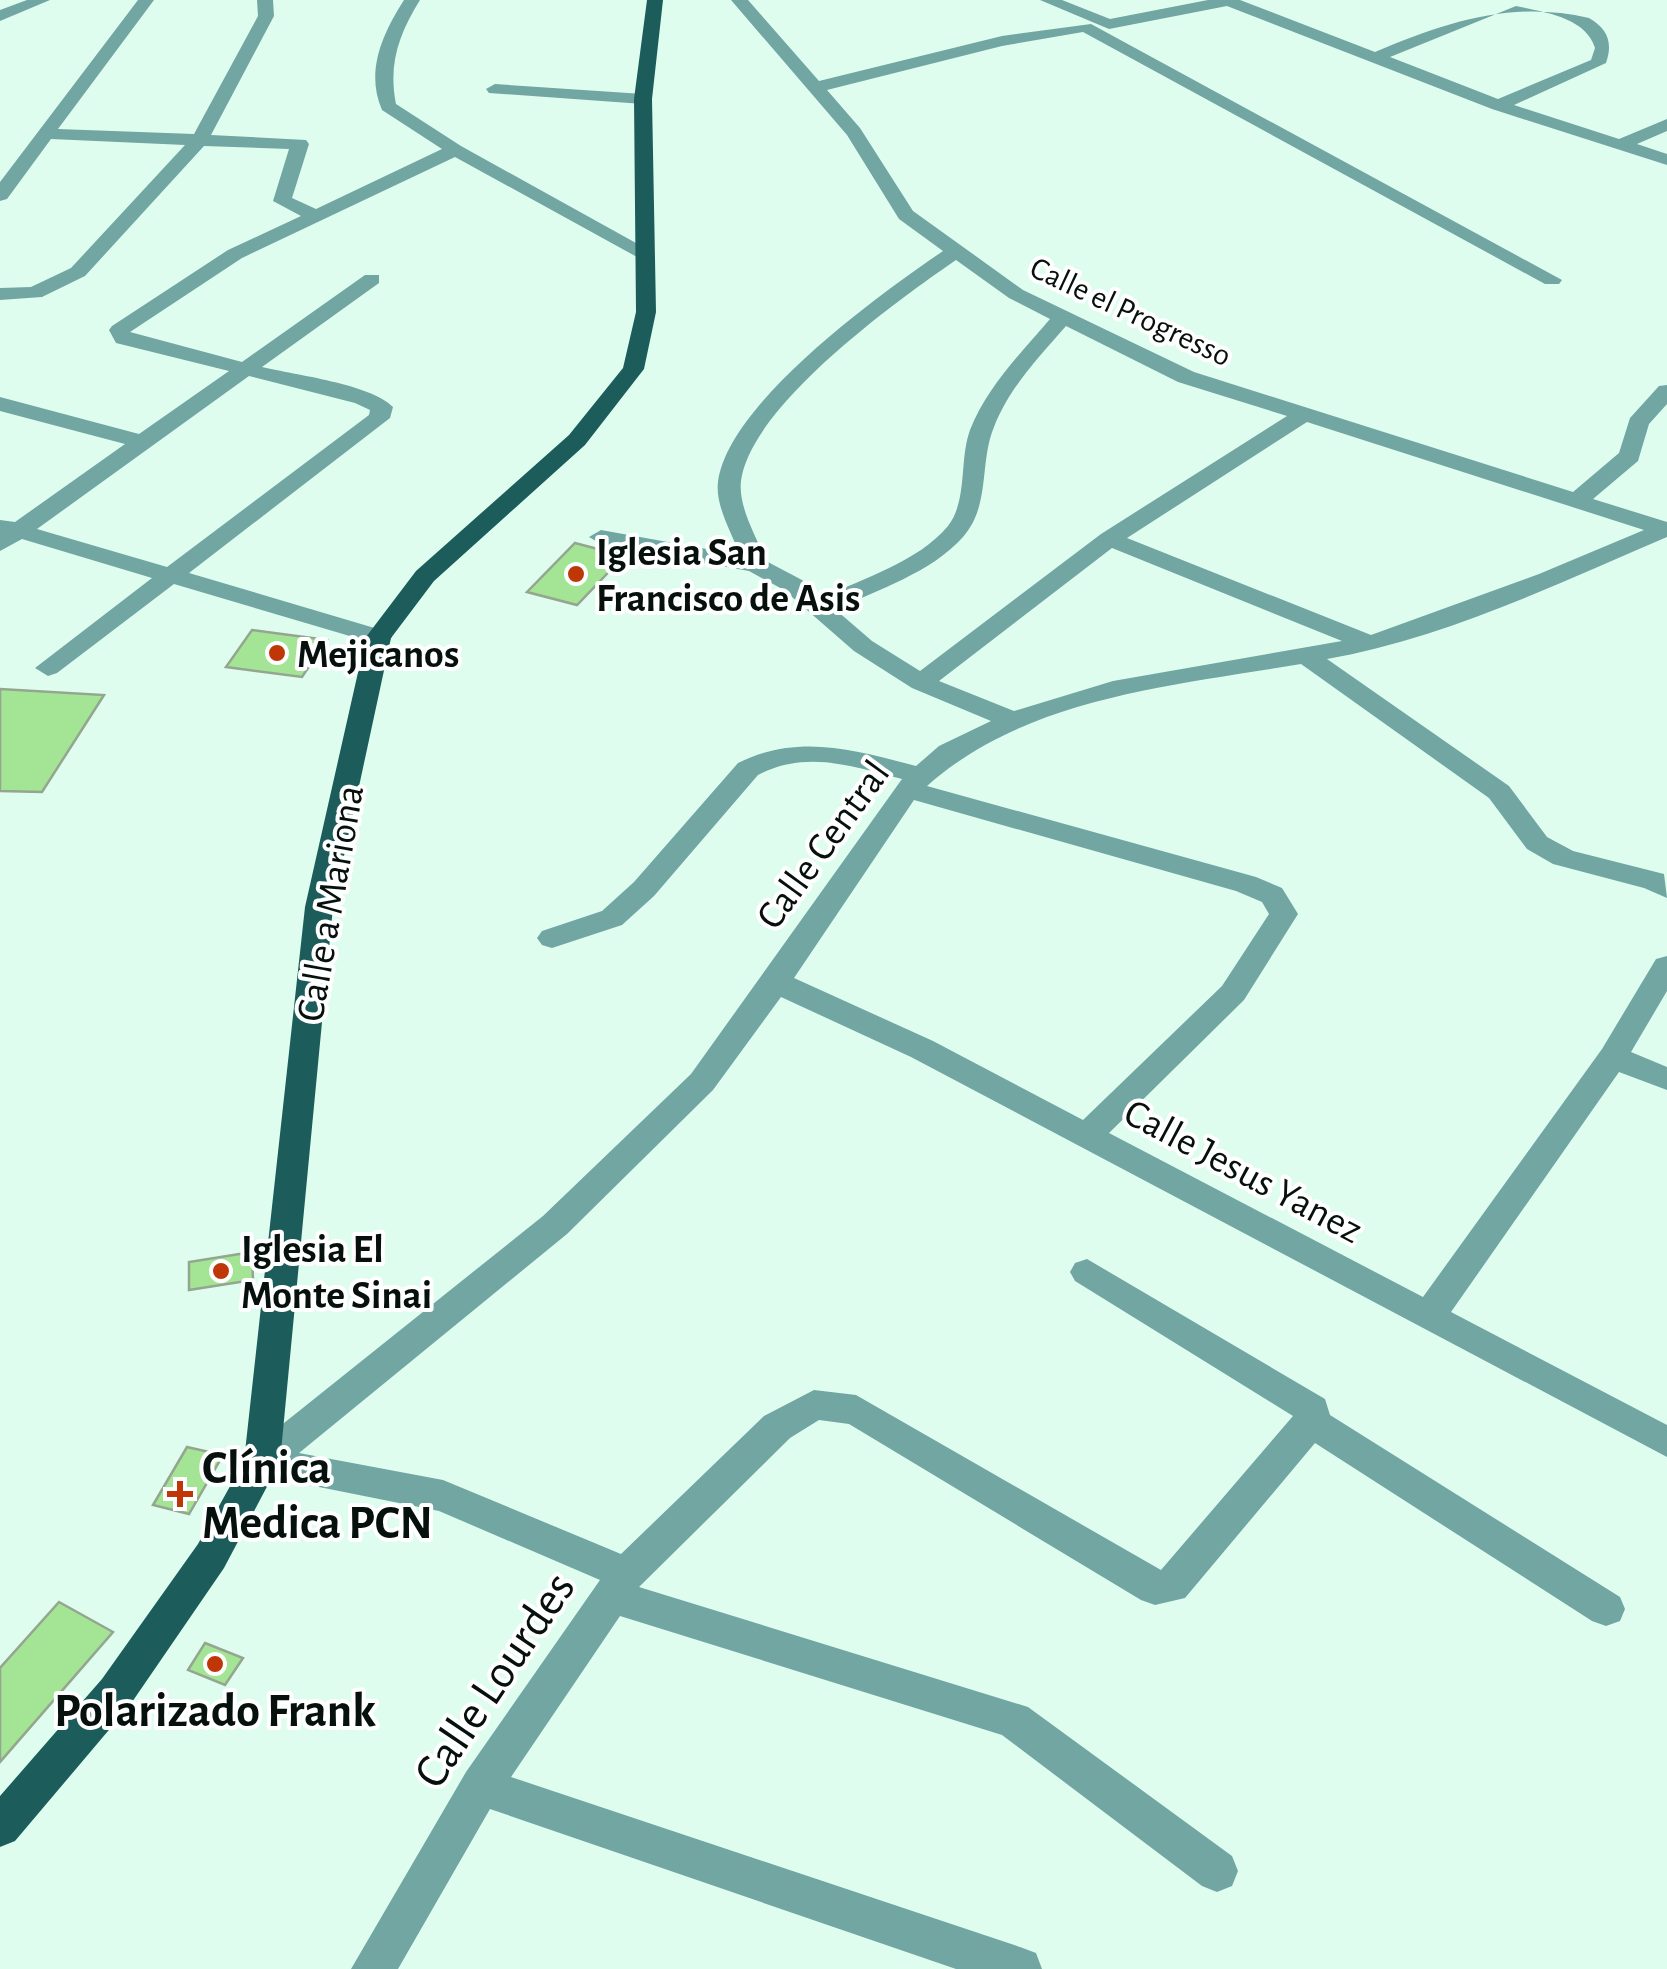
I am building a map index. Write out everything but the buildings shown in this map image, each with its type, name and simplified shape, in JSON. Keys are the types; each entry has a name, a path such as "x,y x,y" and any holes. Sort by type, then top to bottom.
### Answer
{"main road":[{"name":"Calle a Mariona","path":"0,1827 116,1692 211,1556 262,1462 319,907 379,637 424,577 577,440 633,369 646,312 643,99 655,0"}],"street":[{"path":"0,16 42,0"},
{"path":"0,195 146,0"},
{"path":"0,294 35,293 61,284 78,272 201,138 266,16 265,0"},
{"path":"412,0 387,38 382,83 388,106 455,150 644,252"},
{"name":"Calle el Progresso","path":"739,0 854,132 906,215 955,252 1061,319 1186,377 1666,529"},
{"path":"1048,0 1109,24"},
{"path":"818,87 1002,41 1228,0 1498,105 1667,160"},
{"path":"1374,58 1513,0 1591,25 1603,37 1604,52 1598,63 1498,105"},
{"path":"1085,27 1552,280"},
{"path":"495,89 643,99"},
{"path":"1618,146 1667,124"},
{"path":"48,134 300,144 282,201 315,215"},
{"path":"48,668 379,418 382,407 363,398 124,340 118,330 235,254 455,150"},
{"path":"756,566 728,482 746,435 873,309 955,252"},
{"path":"6,533 372,279"},
{"path":"819,609 933,550 954,533 972,506 976,446 1006,383 1061,319"},
{"path":"1578,500 1630,456 1638,423 1667,391"},
{"path":"0,404 142,442"},
{"path":"921,682 1108,539 1304,414"},
{"name":"Calle Central","path":"262,1462 554,1225 702,1082 914,782 948,752 1013,720 1113,689 1370,644 1548,579 1666,529"},
{"path":"6,533 379,637"},
{"path":"600,537 756,566 793,586 863,646 921,682 1013,720"},
{"path":"1108,539 1370,644"},
{"path":"1305,656 1499,792 1537,843 1563,858 1654,881 1667,890"},
{"path":"552,938 612,918 644,889 748,769 764,758 790,751 846,758 1246,884 1272,896 1284,914 1233,993 1087,1135"},
{"path":"1429,1315 1613,1056 1667,966"},
{"name":"Calle Jesus Yanez","path":"776,982 922,1050 1087,1135 1667,1442"},
{"path":"1613,1056 1667,1079"},
{"path":"1087,1272 1312,1409 1311,1422 1606,1609"},
{"name":"Calle Lourdes","path":"381,1967 481,1786 618,1585 777,1427 814,1405 856,1410 1156,1588 1172,1586 1311,1422"},
{"path":"262,1462 443,1496 618,1585 1014,1720 1217,1871"},
{"path":"481,1786 1020,1969"}],"place":[{"name":"Iglesia San Francisco de Asis","path":"576,574"},
{"name":"Mejicanos","path":"277,653"},
{"name":"Iglesia El Monte Sinai","path":"221,1271"},
{"name":"Clínica Medica PCN","path":"180,1494"},
{"name":"Polarizado Frank","path":"215,1664"}]}
